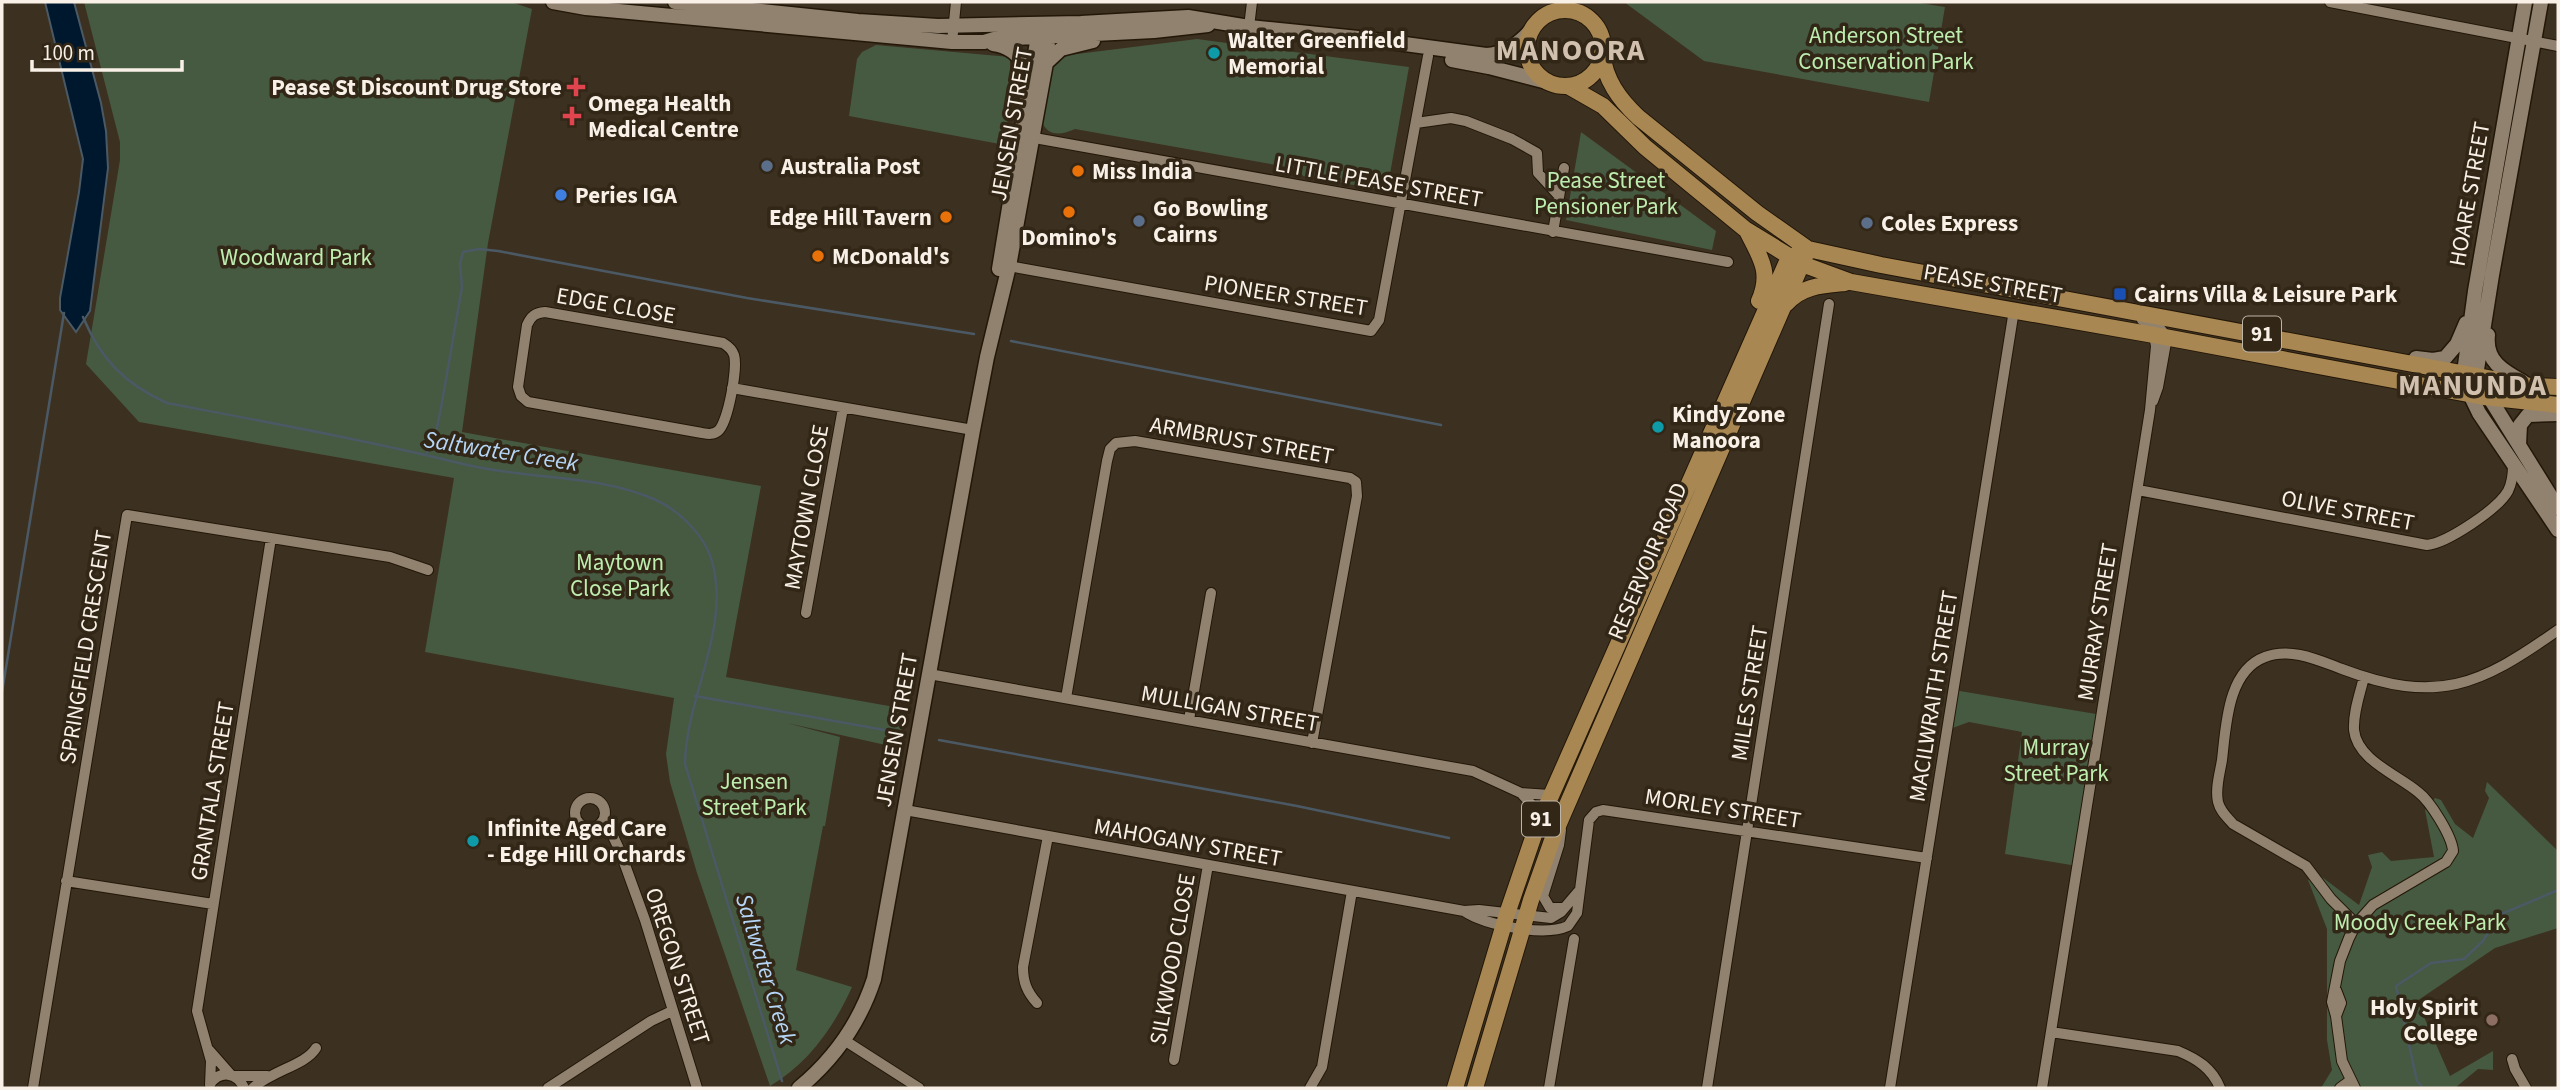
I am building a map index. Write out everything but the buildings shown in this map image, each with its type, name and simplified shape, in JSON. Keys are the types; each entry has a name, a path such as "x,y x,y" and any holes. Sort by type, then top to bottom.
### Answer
{"main road":[{"path":"1550,2 1534,25 1526,47 1528,59 1534,70 1547,82 1569,86 1578,84 1591,75 1598,67 1602,52 1602,39 1581,2"},
{"path":"1534,25 1554,11 1568,9 1586,16 1596,26"},
{"name":"PEASE STREET","path":"1602,52 1611,83 1621,99 1638,117 1757,213 1800,257 1895,268 2263,334 2342,352 2473,388"},
{"name":"PEASE STREET","path":"1569,86 1603,106 1645,147 1745,229 1851,282 2161,336 2269,358 2473,388"},
{"path":"1731,388 1735,354 1765,284 1763,264 1745,229"},
{"name":"RESERVOIR ROAD","path":"1475,1088 1524,922 1561,819 1782,309 1800,257"},
{"name":"RESERVOIR ROAD","path":"1455,1088 1505,919 1550,795 1731,388 1800,257"},
{"name":"91","path":"1782,309 1793,296 1810,288 1851,282"},
{"path":"2177,318 2186,331 2243,343 2269,358"},
{"path":"2263,334 2283,347 2439,378"},
{"name":"91","path":"2473,388 2558,387"},
{"name":"91","path":"2473,388 2558,405"}],"street":[{"path":"553,2 598,9 1004,45 1016,54 1025,66 1029,86"},
{"path":"674,2 859,21 1044,32 1128,33"},
{"path":"952,42 956,2"},
{"path":"1249,27 1252,2"},
{"path":"2330,2 2558,46"},
{"name":"HOARE STREET","path":"2473,388 2476,290 2525,2"},
{"name":"HOARE STREET","path":"2473,388 2541,2"},
{"path":"984,42 1044,32 1179,17 1368,39 1547,82"},
{"path":"1046,63 1056,52 1067,46 1128,33 1223,23"},
{"path":"1429,52 1494,55 1516,45 1534,25"},
{"name":"JENSEN STREET","path":"799,1088 835,1053 844,1040 864,1005 874,979 987,358 989,324 1004,266 1027,137 1046,63 1044,32"},
{"name":"JENSEN STREET","path":"1027,137 1029,86 1044,32"},
{"name":"PIONEER STREET","path":"1004,266 1371,331 1379,320 1429,52"},
{"path":"1416,123 1457,119 1512,139 1537,153 1538,173 1559,196"},
{"name":"LITTLE PEASE STREET","path":"1027,137 1728,262"},
{"path":"1553,232 1564,168"},
{"path":"2492,275 2488,349 2499,368 2531,386"},
{"path":"2342,352 2376,350 2426,360 2445,358 2461,334 2476,290"},
{"path":"2062,297 2094,311 2151,322 2162,330 2161,336"},
{"name":"MILES STREET","path":"1707,1088 1829,304"},
{"name":"MACILWRAITH STREET","path":"1890,1088 2014,310"},
{"name":"EDGE CLOSE","path":"545,312 723,343 733,352 735,359 732,388 724,423 720,430 712,434 528,402 521,396 518,387 527,325 530,317 545,312"},
{"name":"MURRAY STREET","path":"2042,1088 2150,411 2158,387 2161,336"},
{"path":"2439,378 2473,388 2500,416 2558,508"},
{"path":"732,388 973,430"},
{"path":"2473,388 2513,464 2558,530"},
{"name":"MAYTOWN CLOSE","path":"806,613 843,408"},
{"path":"2519,445 2520,425 2528,415 2558,414"},
{"name":"ARMBRUST STREET","path":"1066,698 1107,461 1110,449 1116,443 1135,440 1350,478 1356,482 1357,496 1312,743"},
{"name":"OLIVE STREET","path":"2138,489 2427,544 2444,540 2499,503 2509,489 2513,464"},
{"name":"SPRINGFIELD CRESCENT","path":"33,1088 127,515 394,558 415,568 428,570"},
{"name":"GRANTALA STREET","path":"209,1087 211,1061 197,1011 271,538"},
{"path":"1189,720 1211,593"},
{"path":"2356,924 2331,900 2306,866 2233,824 2218,803 2217,790 2232,698 2240,680 2251,665 2263,657 2288,653 2320,660 2382,683 2416,688 2451,685 2470,681 2502,667 2558,630"},
{"name":"MULLIGAN STREET","path":"929,674 1473,771 1521,793 1550,795"},
{"path":"2340,1088 2353,1084 2342,1061 2332,1002 2340,961 2356,924 2373,905 2446,862 2453,851 2450,837 2421,793 2374,761 2357,742 2354,731 2356,710 2364,677"},
{"name":"MULLIGAN STREET","path":"1521,793 1542,816"},
{"path":"596,827 603,820 604,807 599,800 583,800 577,806 579,822 588,827 596,827 604,827 615,837"},
{"name":"OREGON STREET","path":"604,807 645,920 697,1088"},
{"name":"MAHOGANY STREET","path":"905,810 1464,911 1481,920 1505,919"},
{"name":"MORLEY STREET","path":"1505,919 1554,931 1568,926 1577,913 1588,824 1592,815 1599,811 1621,811 1927,858"},
{"path":"1561,819 1560,842 1543,896 1550,908 1564,908 1578,892"},
{"path":"1037,1003 1023,980 1023,967 1048,836"},
{"name":"SILKWOOD CLOSE","path":"1174,1060 1209,865"},
{"path":"66,881 213,904"},
{"path":"1310,1088 1322,1067 1352,891"},
{"name":"MORLEY STREET","path":"1524,922 1551,918 1564,908"},
{"path":"1549,1088 1574,939"},
{"path":"548,1088 651,1021 672,1012"},
{"path":"2050,1032 2178,1051 2195,1058 2208,1068 2220,1088"},
{"path":"844,1040 919,1088"},
{"path":"253,1088 267,1076 307,1059 316,1048"},
{"name":"GRANTALA STREET","path":"208,1049 244,1088"},
{"path":"2512,1059 2526,1088"},
{"path":"209,1087 220,1075 267,1076"}],"green space":[{"name":"Woodward Park","path":"84,2 511,2 532,9 488,243 462,432 761,486 726,677 906,709 899,748 787,723 840,737 796,970 852,987 837,1016 808,1056 770,1086 697,873 670,782 666,754 674,698 425,652 454,478 139,422 86,364 120,160 120,142"},
{"name":"Anderson Street Conservation Park","path":"1624,2 1914,2 1945,7 1929,102 1704,61"},
{"path":"1197,39 1409,67 1387,191 1303,176 1298,169 1075,129 1056,133 1048,130 1042,122 1052,68 1058,60 1069,55"},
{"path":"876,45 1010,57 1010,97 1005,145 849,116 857,59 862,52"},
{"name":"Pease Street Pensioner Park","path":"1581,132 1716,231 1712,250 1566,220"},
{"name":"Murray Street Park","path":"1954,690 2102,715 2077,866 2005,854 2022,732 1969,722 1947,730"},
{"name":"Moody Creek Park","path":"2487,782 2558,851 2558,928 2495,948 2417,1001 2450,1076 2493,1051 2493,1070 2478,1069 2455,1088 2321,1088 2332,1070 2327,1040 2327,929 2308,880 2318,874 2359,905 2372,867 2368,855 2382,852 2391,861 2434,857 2425,810 2435,798 2441,800 2455,824 2473,838 2489,798 2485,791"}],"water":[{"path":"45,2 74,2 106,131 108,168 90,311 76,332 60,310 60,298 83,159"}],"waterway":[{"path":"427,453 435,437 441,408 462,287 460,264 463,252 479,249 498,251 747,298 974,334"},
{"path":"2,692 64,313"},
{"name":"Saltwater Creek","path":"83,317 98,346 116,369 139,388 167,403 352,439 487,469 609,485 656,500 690,525 704,542 712,561 716,612 712,638 692,713 685,764 782,1081"},
{"path":"1011,341 1441,425"},
{"path":"695,696 901,733"},
{"path":"939,740 1297,806 1449,838"},
{"path":"2423,1088 2417,1081 2396,986 2431,963 2464,959 2483,941 2499,915 2558,890"}],"place":[{"name":"Walter Greenfield Memorial","path":"1214,53"},
{"name":"Pease St Discount Drug Store","path":"576,87"},
{"name":"Omega Health Medical Centre","path":"572,116"},
{"name":"Australia Post","path":"767,166"},
{"name":"Miss India","path":"1078,171"},
{"name":"Peries IGA","path":"561,195"},
{"name":"Domino's","path":"1069,212"},
{"name":"Edge Hill Tavern","path":"946,217"},
{"name":"Go Bowling Cairns","path":"1139,221"},
{"name":"Coles Express","path":"1867,223"},
{"name":"McDonald's","path":"818,256"},
{"name":"Cairns Villa & Leisure Park","path":"2120,294"},
{"name":"Kindy Zone Manoora","path":"1658,427"},
{"name":"Infinite Aged Care - Edge Hill Orchards","path":"473,841"},
{"name":"Holy Spirit College","path":"2492,1020"}],"district":[{"name":"MANOORA","path":"1571,50"},
{"name":"MANUNDA","path":"2473,385"}],"park label":[{"name":"Maytown Close Park","path":"620,575"},
{"name":"Jensen Street Park","path":"754,794"}]}
